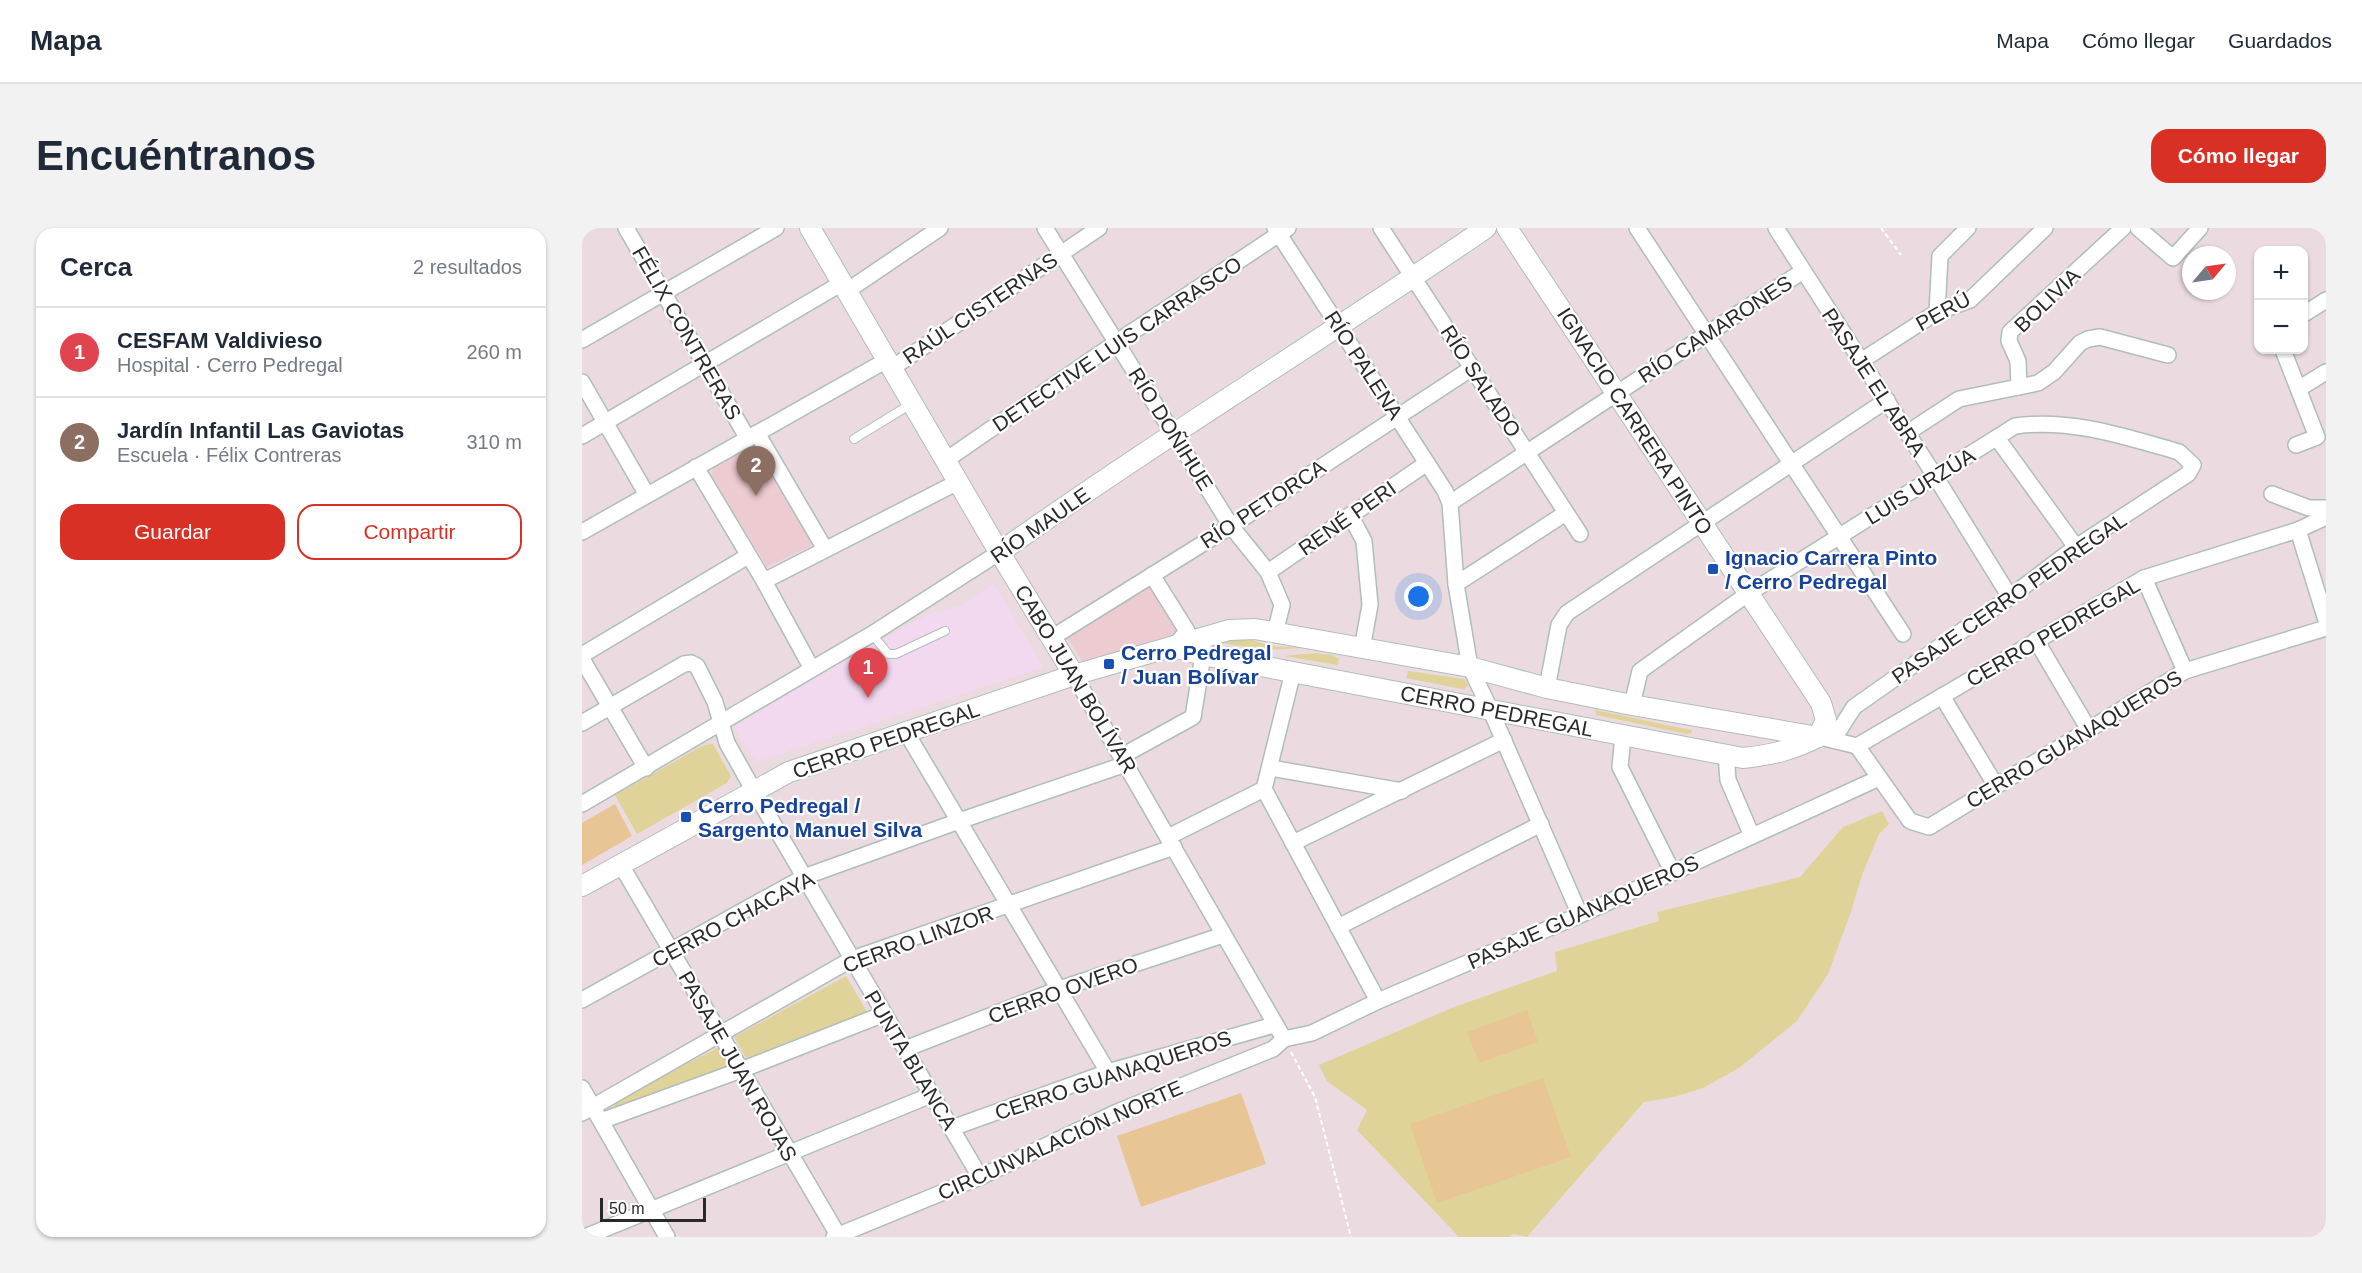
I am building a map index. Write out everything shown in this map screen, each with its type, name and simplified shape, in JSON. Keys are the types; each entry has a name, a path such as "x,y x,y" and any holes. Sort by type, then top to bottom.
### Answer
{"street":[{"name":"FÉLIX CONTRERAS","path":"626,228 704,364 825,549"},
{"path":"582,340 776,228"},
{"name":"CABO JUAN BOLÍVAR","path":"810,228 958,482 1053,637 1284,1039"},
{"path":"582,436 704,364 845,287 940,228"},
{"name":"RÍO DOÑIHUE","path":"1045,228 1231,526 1268,572 1282,605 1275,633"},
{"name":"RAÚL CISTERNAS","path":"582,532 752,436 890,364 1099,228"},
{"name":"RÍO SALADO","path":"1381,228 1580,534"},
{"name":"RÍO MAULE","path":"582,804 872,634 1000,552 1173,432 1340,326 1486,228"},
{"name":"IGNACIO CARRERA PINTO","path":"1508,228 1821,703 1826,720 1826,739"},
{"path":"1637,228 1903,634"},
{"name":"PASAJE EL ABRA","path":"1776,228 2010,597"},
{"path":"1937,312 1940,256 1968,228"},
{"name":"PERÚ","path":"1861,361 1937,312 1970,300 2045,228"},
{"name":"BOLIVIA","path":"2019,387 2018,361 2009,341 2010,332 2123,228"},
{"path":"2138,228 2173,258 2200,228"},
{"name":"RÍO PALENA","path":"1281,230 1450,503"},
{"name":"DETECTIVE LUIS CARRASCO","path":"946,460 1281,230"},
{"name":"RÍO CAMARONES","path":"1450,503 1803,271"},
{"path":"2308,311 2326,300"},
{"path":"1907,433 1959,399 2038,383 2054,372 2080,343 2088,339 2100,337 2168,355"},
{"path":"2285,354 2300,388 2317,437 2296,445"},
{"name":"RÍO PETORCA","path":"1053,637 1231,526 1472,368"},
{"path":"2300,388 2326,372"},
{"path":"582,382 647,495"},
{"path":"1547,688 1561,619 1887,400"},
{"name":"LUIS URZÚA","path":"1632,705 1640,671 1749,593 2015,426 2027,424 2088,427 2179,452 2193,465"},
{"path":"1997,438 2076,547"},
{"name":"RENÉ PERI","path":"1268,572 1427,463"},
{"name":"PASAJE CERRO PEDREGAL","path":"1826,739 1854,707 2010,597 2076,547 2188,474 2193,465"},
{"path":"696,467 764,581 812,669"},
{"path":"764,581 958,482"},
{"path":"2272,494 2309,508 2326,508"},
{"path":"1450,503 1456,584 1470,667 1580,915"},
{"path":"1456,584 1566,513"},
{"path":"1350,515 1364,541 1370,605 1362,649"},
{"name":"CERRO PEDREGAL","path":"582,886 789,772 1074,675 1229,630 1255,629 1470,667 1547,688 1857,746 2144,578 2298,530 2326,517"},
{"path":"2298,530 2324,603 2326,620"},
{"path":"646,768 582,657 748,556"},
{"path":"1152,574 1187,631 1174,647"},
{"path":"2144,578 2185,671"},
{"name":"CERRO GUANAQUEROS","path":"1880,778 1910,821 1929,827 2185,671 2326,628"},
{"path":"2036,640 2089,730"},
{"name":"CERRO PEDREGAL","path":"1174,647 1203,655 1743,758 1773,755 1826,739"},
{"name":"CERRO CHACAYA","path":"582,1000 804,878 1124,760 1193,717 1203,655"},
{"name":"PUNTA BLANCA","path":"610,707 684,664 691,663 697,666 715,702 727,743 753,791 980,1177"},
{"path":"1293,672 1264,789 1378,1001"},
{"path":"1942,696 1996,786"},
{"path":"582,723 610,707"},
{"path":"906,732 1108,1072"},
{"path":"1623,736 1620,767 1673,873"},
{"path":"1293,843 1504,740"},
{"path":"1857,746 1880,778"},
{"path":"1726,755 1728,780 1752,836"},
{"path":"1271,768 1402,791"},
{"name":"PASAJE GUANAQUEROS","path":"1284,1039 1312,1033 1378,1001 1580,915 1880,778"},
{"name":"CERRO LINZOR","path":"587,1110 852,959 1010,906 1171,842 1264,789"},
{"path":"1338,927 1541,825"},
{"name":"PASAJE JUAN ROJAS","path":"621,865 836,1236"},
{"name":"CERRO OVERO","path":"905,1049 1059,989 1223,935"},
{"path":"601,1121 741,1070 884,1014"},
{"name":"CERRO GUANAQUEROS","path":"952,1128 1108,1072 1274,1025"},
{"name":"CIRCUNVALACIÓN NORTE","path":"836,1236 980,1177 1116,1112 1273,1049 1284,1039"},
{"path":"582,1088 587,1110 601,1121 667,1237"},
{"path":"585,1237 931,1095"}],"lane":[{"path":"854,439 913,403"},
{"path":"872,634 888,654 896,654 945,631"}],"path":[{"path":"1881,228 1901,255"},
{"path":"1284,1039 1315,1097 1351,1237"}],"shaded area":[{"path":"750,445 760,447 815,544 767,567 711,475 713,466"},
{"path":"1151,581 1182,631 1176,640 1082,661 1066,636"},
{"path":"994,583 1043,667 756,762 734,728 835,666 929,614 964,605"},
{"path":"1245,638 1271,646 1304,648 1263,650 1223,643"},
{"path":"1315,653 1332,655 1339,659 1338,665 1283,656"},
{"path":"1408,671 1464,679 1468,685 1462,689 1406,678"},
{"path":"1595,710 1691,730 1692,733 1687,734 1596,715"},
{"path":"713,744 731,776 727,783 637,834 615,795 704,745"},
{"path":"615,804 632,836 582,865 582,823"},
{"path":"1882,811 1889,824 1879,834 1862,875 1828,974 1797,1021 1739,1068 1703,1088 1674,1097 1644,1102 1527,1237 1514,1234 1509,1237 1459,1237 1357,1130 1367,1110 1327,1081 1319,1065 1454,1007 1557,971 1555,952 1659,921 1657,912 1800,877 1843,827"},
{"path":"846,976 867,1012 746,1058 734,1037"},
{"path":"1527,1010 1538,1042 1479,1063 1467,1032"},
{"path":"721,1046 732,1066 615,1109 612,1103"},
{"path":"1543,1078 1571,1157 1437,1203 1410,1124"},
{"path":"1241,1093 1266,1164 1141,1207 1117,1136"}],"place":[{"name":"Jardín Infantil Las Gaviotas","path":"756,496"},
{"name":"Ignacio Carrera Pinto / Cerro Pedregal","path":"1713,569"},
{"name":"Cerro Pedregal / Juan Bolívar","path":"1109,664"},
{"name":"CESFAM Valdivieso","path":"868,698"},
{"name":"Cerro Pedregal / Sargento Manuel Silva","path":"686,817"}]}
